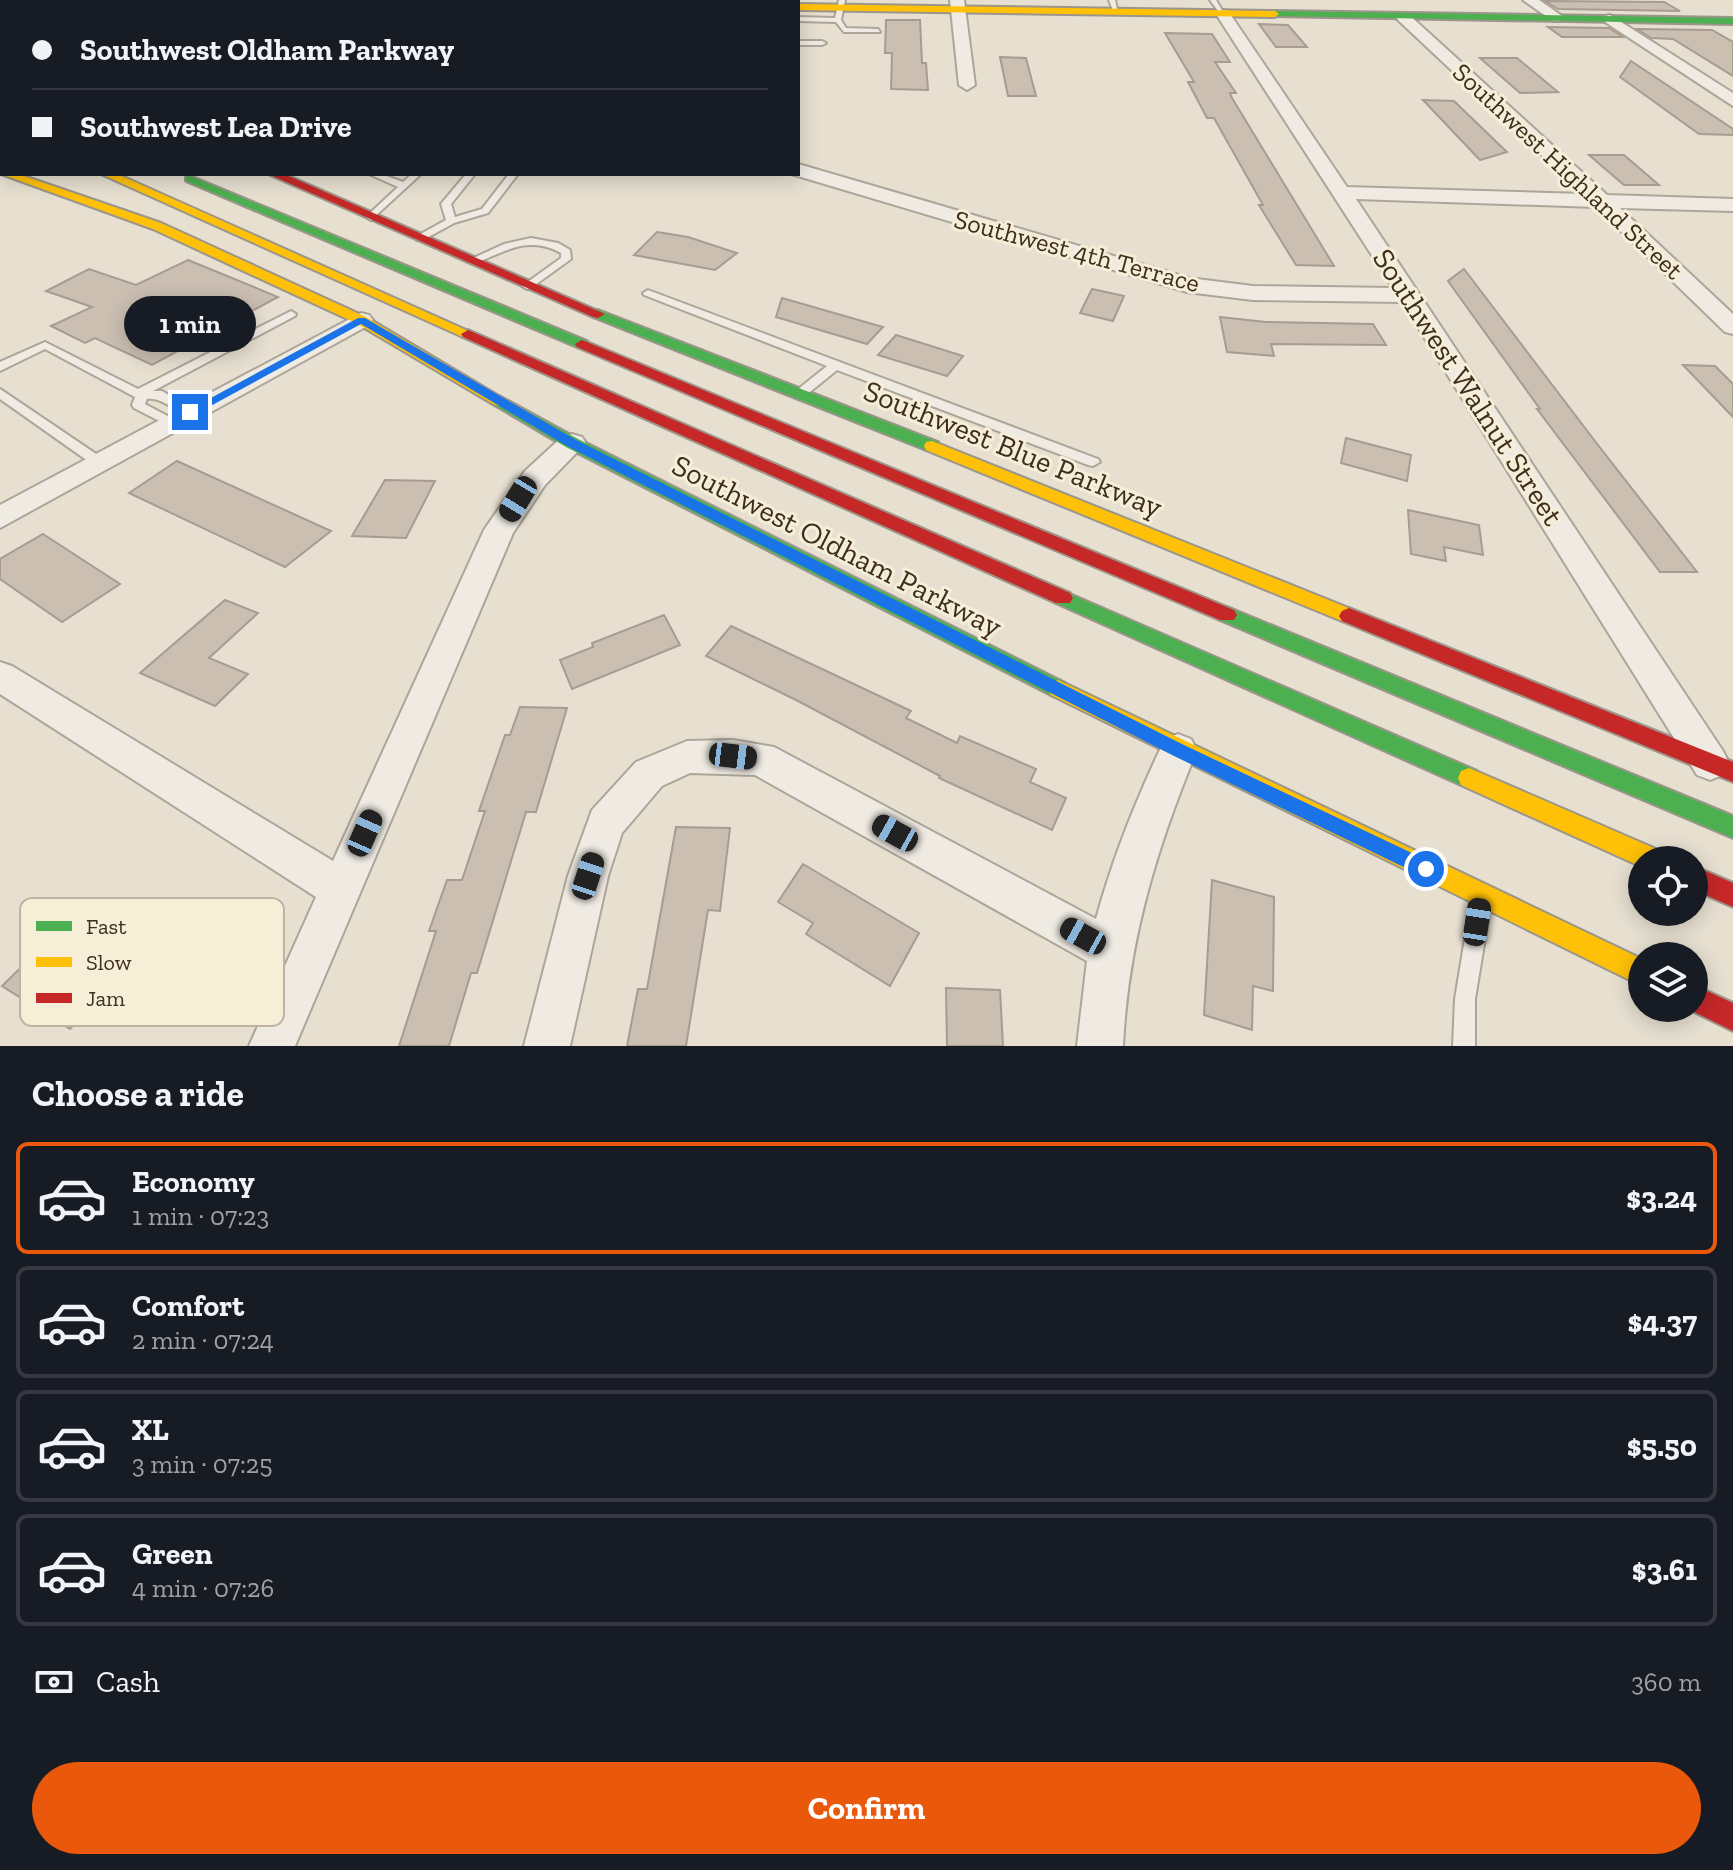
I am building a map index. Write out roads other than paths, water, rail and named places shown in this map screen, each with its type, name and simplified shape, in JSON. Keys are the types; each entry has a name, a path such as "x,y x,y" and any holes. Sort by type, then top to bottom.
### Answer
{"main road":[{"path":"800,7 840,9 893,4 1218,7 1402,16 1733,21"},
{"name":"Southwest Oldham Parkway","path":"12,176 157,226 361,320 572,443 1178,750 1628,966"},
{"path":"112,176 1628,848"},
{"path":"184,176 1733,827"},
{"name":"Southwest Blue Parkway","path":"279,176 527,286 801,393 1721,768"},
{"path":"1708,884 1733,895"},
{"path":"1708,1005 1733,1017"}],"street":[{"path":"1530,0 1558,18"},
{"path":"957,5 967,85"},
{"name":"Southwest Walnut Street","path":"1218,7 1721,768"},
{"name":"Southwest Highland Street","path":"1402,16 1733,327"},
{"path":"1610,19 1733,101"},
{"name":"Southwest 4th Terrace","path":"800,171 1187,285 1253,293 1409,295"},
{"path":"1341,193 1733,205"},
{"path":"0,518 361,320"},
{"path":"284,1018 499,530 535,478 572,443"},
{"path":"0,676 340,888"},
{"path":"1100,1046 1110,950 1125,883 1178,750"},
{"path":"547,1046 588,876 606,823 649,774 687,757 761,759 1110,950"},
{"path":"272,1046 281,1026"}],"lane":[{"path":"800,19 840,9 844,30 878,31"},
{"path":"800,43 822,43"},
{"path":"378,176 404,186"},
{"path":"371,217 415,176"},
{"path":"451,221 446,204 469,176"},
{"path":"420,238 451,221 485,211 512,176"},
{"path":"472,261 529,240 548,241 566,252 566,259 527,286"},
{"path":"648,293 1093,462"},
{"path":"140,395 291,314"},
{"path":"0,367 45,345 140,395 158,394 180,418"},
{"path":"801,393 835,365"},
{"path":"0,393 100,463"},
{"path":"140,395 138,405 180,418"},
{"path":"1464,1046 1465,999 1482,896"}]}
